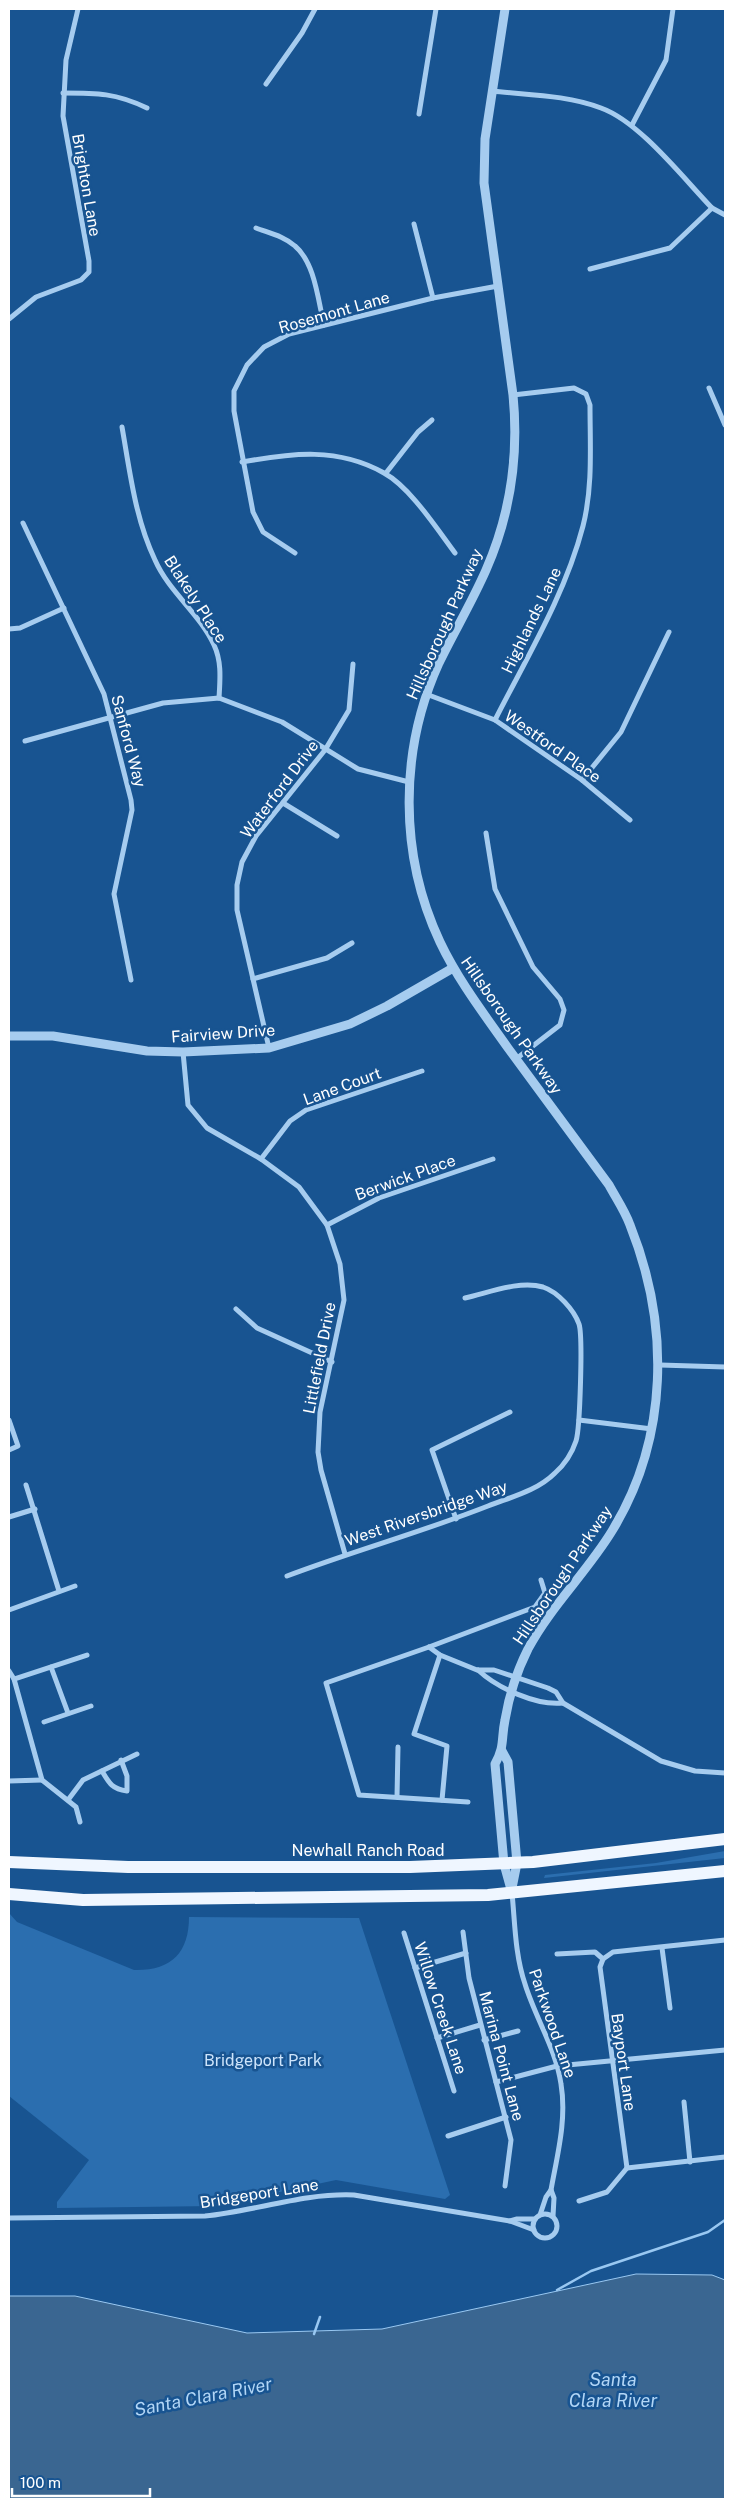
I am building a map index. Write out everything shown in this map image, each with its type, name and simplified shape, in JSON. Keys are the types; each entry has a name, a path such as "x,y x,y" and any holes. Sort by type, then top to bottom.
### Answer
{"main road":[{"name":"Newhall Ranch Road","path":"9,1862 128,1867 410,1867 511,1863 725,1839"},
{"path":"9,1894 83,1900 424,1896 512,1893 725,1871"}],"street":[{"name":"Brighton Lane","path":"9,319 36,297 81,280 89,272 89,261 65,136 63,93 66,60 78,9"},
{"path":"266,84 302,33 315,9"},
{"path":"420,114 436,9"},
{"name":"Hillsborough Parkway","path":"504,9 485,139 484,183 513,396 516,460 510,497 498,539 426,694 415,739 409,782 411,839 426,909 453,968 516,1059 609,1185 630,1224 650,1285 658,1330 660,1365 652,1430 643,1466 611,1532 549,1616 529,1648 512,1690 504,1722 502,1751 495,1764 511,1863"},
{"path":"632,125 666,60 673,9"},
{"path":"491,91 572,100 603,108 632,125 712,208 725,215"},
{"path":"63,93 100,93 124,97 147,108"},
{"path":"590,269 670,248 712,208"},
{"path":"414,224 433,298"},
{"path":"256,228 284,238 296,247 309,268 324,325"},
{"name":"Rosemont Lane","path":"296,553 263,532 252,512 234,411 234,391 247,365 264,346 289,334 433,298 498,286"},
{"name":"Highlands Lane","path":"496,720 567,579 583,525 590,478 590,405 586,394 574,388 513,396"},
{"path":"709,388 725,425"},
{"path":"386,473 418,432 432,420"},
{"name":"Blakely Place","path":"122,427 136,507 144,536 166,580 214,645 221,674 219,698"},
{"path":"242,462 293,453 322,453 348,457 386,473 415,501 455,553"},
{"name":"Sanford Way","path":"23,523 104,694 131,800 132,810 114,894 131,980"},
{"path":"9,629 20,628 64,608"},
{"path":"582,780 621,732 669,632"},
{"name":"Waterford Drive","path":"269,1048 237,910 237,885 242,862 256,836 325,750 349,710 353,664"},
{"name":"Westford Place","path":"426,694 496,720 582,780 630,820"},
{"path":"25,741 163,703 219,698 282,722 358,769 409,782"},
{"path":"284,802 337,836"},
{"path":"486,833 495,889 533,967 560,999 564,1010 560,1024 516,1059"},
{"path":"252,979 327,958 352,944"},
{"name":"Fairview Drive","path":"9,1036 53,1036 146,1051 183,1052 269,1048 350,1024 387,1006 453,968"},
{"name":"Littlefield Drive","path":"183,1052 188,1105 207,1128 261,1159 299,1187 327,1225 340,1264 344,1300 320,1412 318,1452 320,1470 345,1554"},
{"name":"Lane Court","path":"261,1159 290,1121 306,1110 422,1072"},
{"name":"Berwick Place","path":"327,1225 379,1198 493,1159"},
{"path":"465,1298 521,1285 543,1287 557,1296 572,1310 580,1326 580,1420 652,1430"},
{"path":"236,1310 258,1328 332,1362"},
{"path":"660,1365 725,1367"},
{"path":"456,1519 432,1450 510,1412"},
{"path":"9,1420 18,1446 9,1450"},
{"name":"West Riversbridge Way","path":"287,1576 345,1554 456,1519 536,1488 555,1473 566,1461 576,1442 580,1420"},
{"path":"26,1484 59,1591"},
{"path":"9,1517 35,1509"},
{"path":"468,1802 359,1794 326,1683 429,1647 535,1606 545,1593 541,1580"},
{"path":"9,1610 75,1586"},
{"path":"429,1647 440,1655 478,1670 490,1681 512,1690 542,1702 564,1702"},
{"path":"14,1679 87,1655"},
{"path":"440,1655 414,1734 447,1746 442,1800"},
{"path":"51,1667 68,1713"},
{"path":"478,1670 494,1670 556,1692 564,1702 661,1761 695,1772 725,1773"},
{"path":"9,1671 14,1679 42,1780 76,1807 80,1822"},
{"path":"44,1722 91,1706"},
{"path":"396,1797 398,1746"},
{"name":"Hillsborough Parkway","path":"502,1751 508,1762 511,1863"},
{"path":"68,1800 83,1780 121,1760 137,1754"},
{"path":"102,1771 110,1785 118,1790 127,1792 127,1776 121,1760"},
{"path":"9,1781 42,1780"},
{"path":"511,1863 512,1893"},
{"name":"Parkwood Lane","path":"512,1893 518,1957 524,1984 557,2066 562,2084 564,2115 551,2190 546,2197 540,2215"},
{"name":"Marina Point Lane","path":"463,1932 480,2025 511,2140 505,2186"},
{"name":"Willow Creek Lane","path":"404,1933 454,2091"},
{"path":"557,1954 595,1952 603,1959 613,1952 725,1940"},
{"path":"662,1948 670,2008"},
{"path":"415,1968 466,1953"},
{"name":"Bayport Lane","path":"603,1959 600,1967 627,2168"},
{"path":"437,2038 480,2025"},
{"path":"484,2040 518,2032"},
{"path":"496,2082 557,2066 725,2050"},
{"path":"684,2102 690,2162"},
{"path":"448,2136 506,2117"},
{"path":"579,2201 607,2192 627,2168 725,2157"},
{"name":"Parkwood Lane","path":"551,2190 554,2198 553,2216"},
{"name":"Bridgeport Lane","path":"9,2218 205,2216 232,2214 304,2197 337,2194 354,2195 510,2221 534,2230"},
{"path":"547,2214 553,2216 557,2223 554,2234 543,2238 534,2230 535,2219 540,2215 547,2214"},
{"name":"Bridgeport Lane","path":"510,2221 535,2219"}],"green space":[{"path":"725,1851 725,1858 544,1878 545,1875 656,1863"},
{"name":"Bridgeport Park","path":"9,1913 17,1922 134,1970 158,1967 168,1963 175,1957 186,1941 189,1917 359,1918 450,2195 445,2199 336,2180 215,2206 57,2208 57,2202 89,2160 9,2096"}],"water":[{"name":"Santa Clara River","path":"636,2274 712,2275 725,2280 725,2499 9,2499 9,2296 75,2296 247,2333 382,2329"}],"waterway":[{"path":"557,2290 591,2271 708,2232 725,2220"},
{"path":"314,2334 320,2317"}]}
